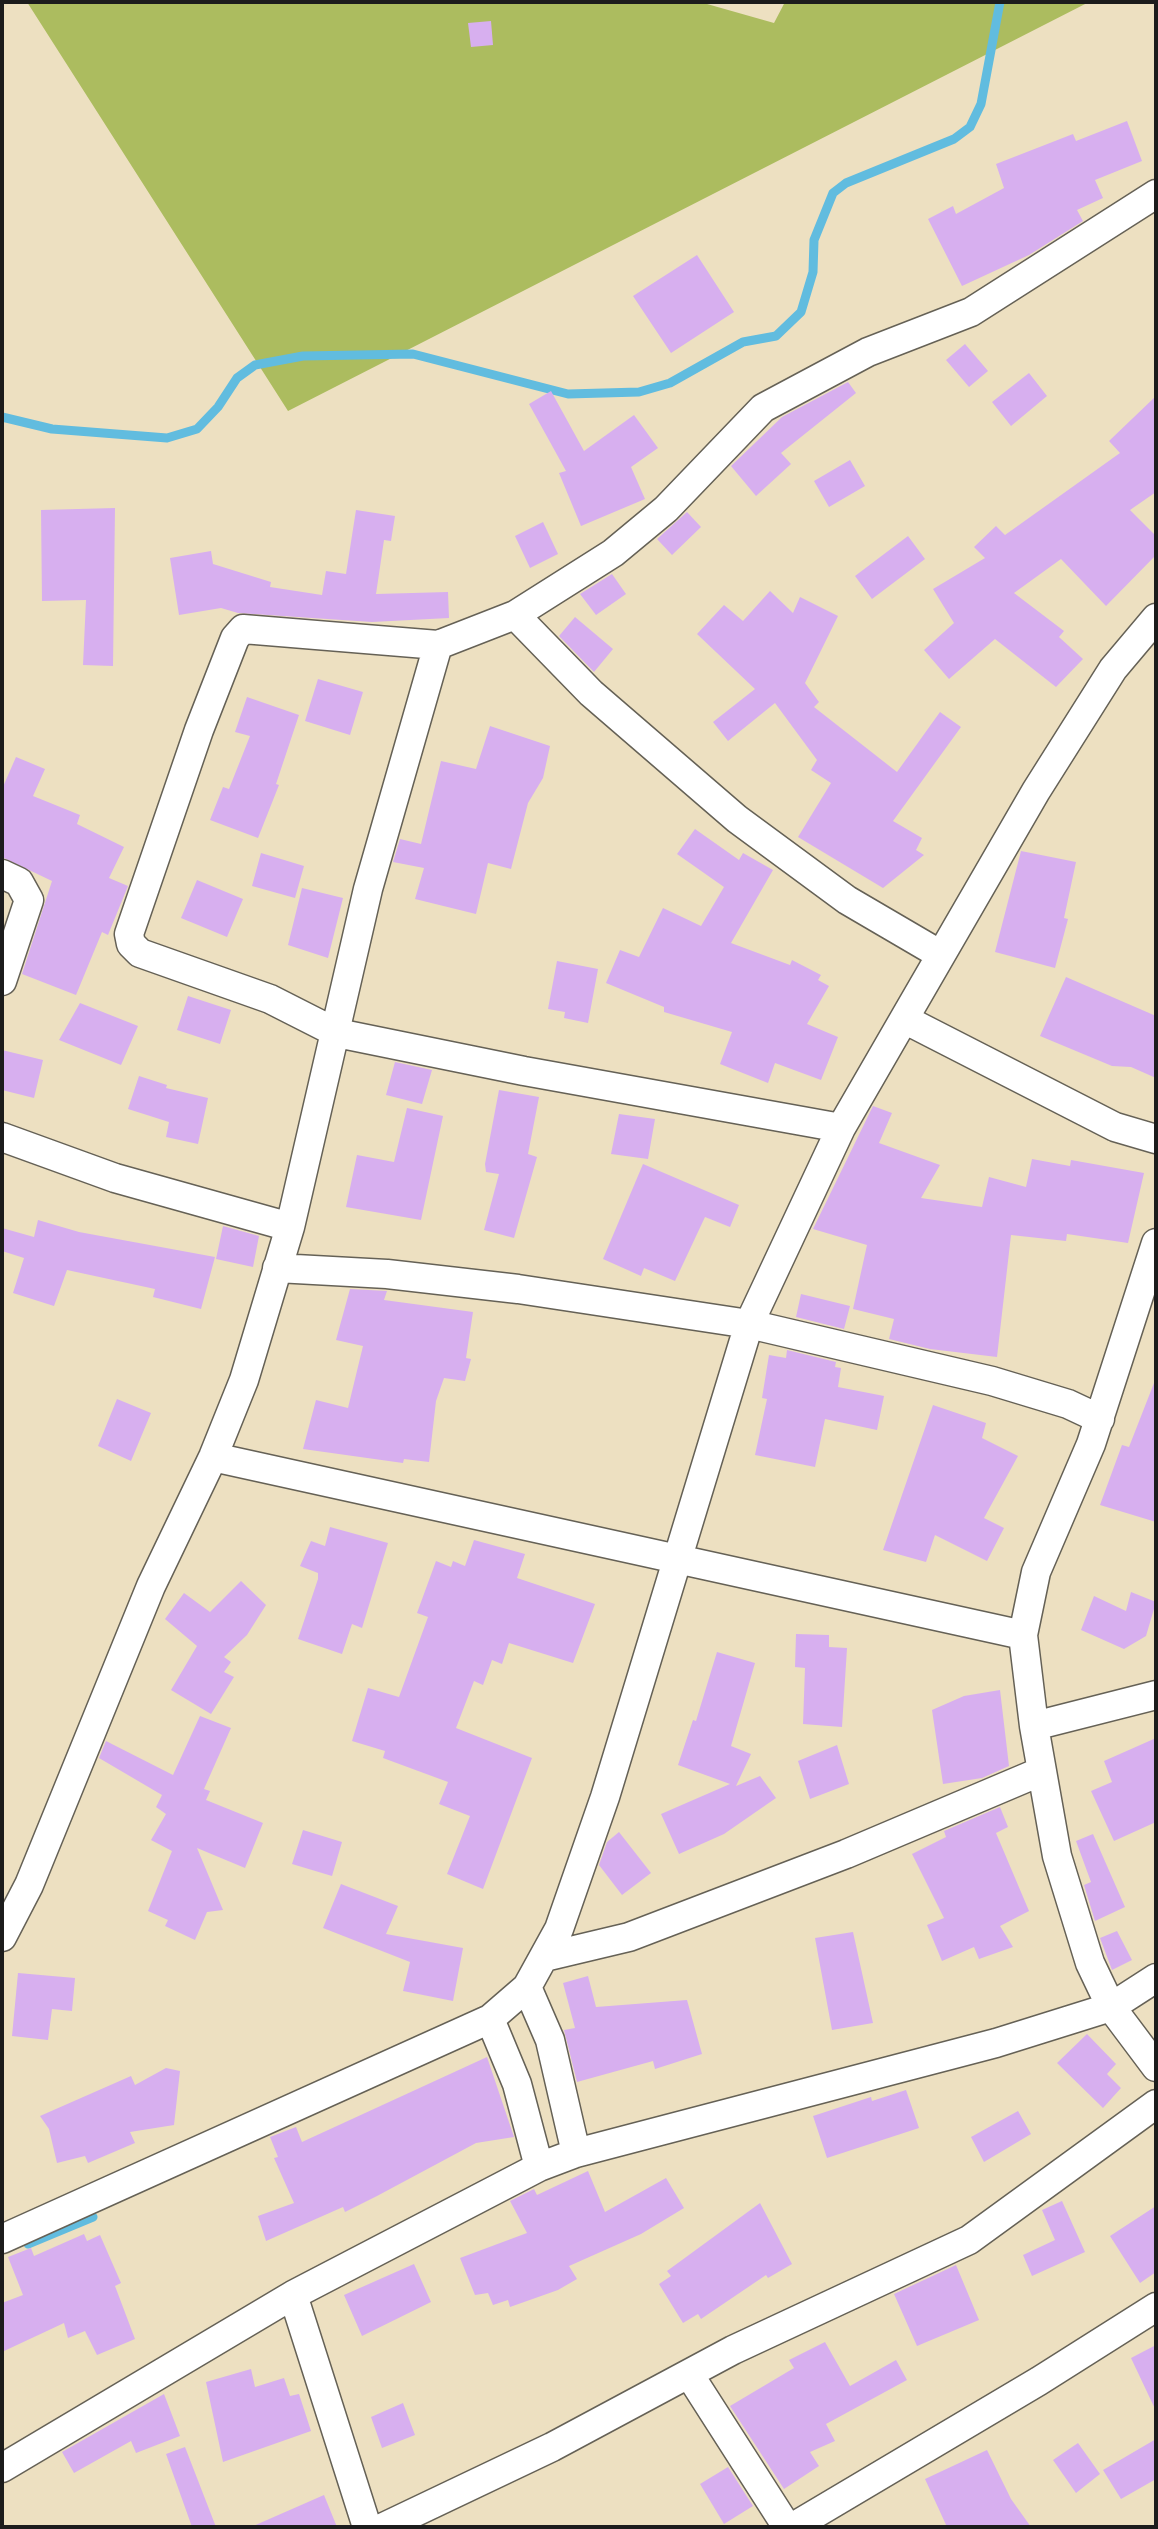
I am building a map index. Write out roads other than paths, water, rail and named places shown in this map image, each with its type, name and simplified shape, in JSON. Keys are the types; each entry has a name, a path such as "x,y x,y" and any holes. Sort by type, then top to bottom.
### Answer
{"street":[{"path":"841,1128 524,1071 337,1033 270,999 140,953 131,944 129,934 199,730 235,638 243,629 438,645 515,615 613,553 656,518 763,408 868,352 971,312 1156,194"},
{"path":"515,615 591,693 737,819 847,900 941,955"},
{"path":"2,2239 490,2019 527,1987 559,1929 605,1797 749,1324 841,1128 1044,779 1113,669 1153,623"},
{"path":"2,1937 29,1885 151,1586 213,1457 244,1380 290,1227 368,889 438,645"},
{"path":"2,874 19,882 29,900 2,981"},
{"path":"904,1019 1115,1127 1156,1139"},
{"path":"2,1137 115,1178 290,1227"},
{"path":"1156,1243 1100,1419 1036,1572 1023,1635 1034,1726 1057,1856 1090,1963 1111,2007 1156,2067"},
{"path":"277,1268 387,1274 518,1289 749,1324 992,1381 1068,1404 1100,1419"},
{"path":"213,1457 1023,1635"},
{"path":"1034,1726 1156,1695"},
{"path":"545,1957 629,1937 1042,1771"},
{"path":"2,2468 293,2295 539,2167 576,2153 996,2043 1111,2007 1156,1978"},
{"path":"527,1987 550,2040 576,2153"},
{"path":"490,2019 517,2084 539,2167"},
{"path":"384,2527 552,2447 689,2374 969,2240 1156,2104"},
{"path":"293,2295 367,2527"},
{"path":"689,2374 790,2527 1039,2381 1156,2307"}],"waterway":[{"path":"2,417 52,429 167,438 197,429 218,407 237,378 255,365 303,356 413,354 568,394 639,392 670,383 743,342 776,336 801,312 813,272 814,240 833,193 846,183 954,139 970,127 981,104 1000,2"},
{"path":"28,2244 93,2217"}]}
